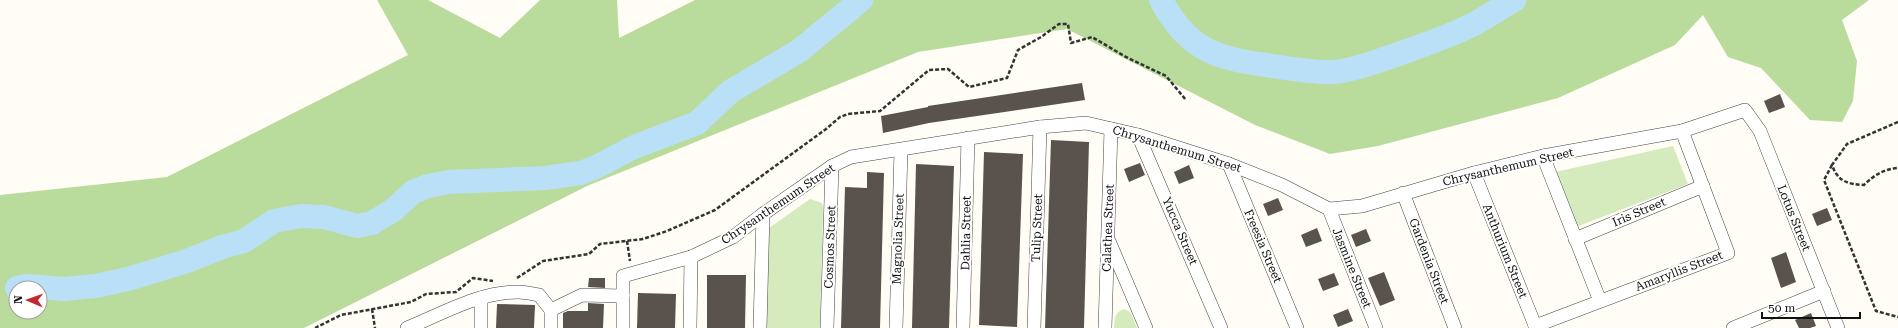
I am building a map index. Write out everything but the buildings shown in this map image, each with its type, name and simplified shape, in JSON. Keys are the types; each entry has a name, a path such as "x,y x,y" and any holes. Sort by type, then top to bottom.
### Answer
{"street":[{"name":"Chrysanthemum Street","path":"627,275 691,257 733,237 763,214 832,166 851,157 1040,127 1086,123 1138,135 1229,164 1282,185 1329,209 1362,206 1474,173 1543,156 1682,131 1745,110"},
{"name":"Lotus Street","path":"1745,110 1760,131 1838,328"},
{"name":"Tulip Street","path":"1034,328 1040,127"},
{"name":"Calathea Street","path":"1105,328 1111,129"},
{"name":"Amaryllis Street","path":"1535,327 1728,253 1682,131"},
{"name":"Yucca Street","path":"1138,135 1221,328"},
{"name":"Dahlia Street","path":"964,328 968,138"},
{"name":"Magnolia Street","path":"896,328 901,150"},
{"path":"1543,156 1600,301"},
{"name":"Freesia Street","path":"1229,164 1297,328"},
{"name":"Cosmos Street","path":"827,328 832,166"},
{"name":"Anthurium Street","path":"1474,173 1535,327"},
{"name":"Iris Street","path":"1575,239 1703,186"},
{"name":"Gardenia Street","path":"1403,193 1455,328"},
{"name":"Jasmine Street","path":"1329,209 1376,328"},
{"path":"760,328 763,214"},
{"path":"1108,238 1146,328"},
{"path":"690,328 691,257"},
{"path":"623,328 623,296 627,275"},
{"path":"1733,328 1824,291"},
{"path":"407,328 423,325 460,305 480,298 518,292 539,295 551,310 551,328"},
{"path":"551,310 582,295 623,296"},
{"path":"480,298 481,328"}],"path":[{"path":"512,280 518,278 543,260 589,254 600,244 643,238 667,231 715,210 826,129 840,117 848,114 880,110 929,70 948,69 969,87 1007,78 1018,50 1042,37 1059,24 1068,24 1071,43 1092,37 1126,57 1166,76 1186,100"},
{"path":"1898,122 1847,144 1832,165 1824,180 1876,311 1898,317"},
{"path":"1832,165 1835,173 1848,184 1864,185 1874,176 1889,168 1898,168"},
{"path":"627,241 627,275"},
{"path":"315,328 341,315 411,302 426,294 456,292 473,278 494,281"},
{"path":"372,309 375,328"}],"green space":[{"path":"377,0 428,0 500,38 540,0 617,0 619,38 695,0 1869,0 1842,20 1857,61 1853,101 1842,122 1810,120 1761,68 1728,57 1703,15 1675,45 1558,98 1378,146 1330,154 1255,125 1067,29 918,52 587,186 304,328 0,328 0,195 167,177 408,55"},
{"path":"1673,146 1688,184 1576,227 1555,172"},
{"path":"810,199 822,203 823,208 820,328 765,328 769,228"},
{"path":"1125,309 1131,313 1137,328 1114,328 1117,314 1121,310"}],"waterway":[{"path":"48,288 64,289 96,286 128,279 187,261 222,247 244,241 274,221 301,216 324,217 357,226 372,223 392,211 413,192 428,186 449,182 545,178 581,173 598,166 634,147 697,123 731,91 799,51 861,0"},
{"path":"1161,0 1181,29 1203,48 1231,59 1317,72 1349,70 1442,38 1472,25 1514,0"}]}
